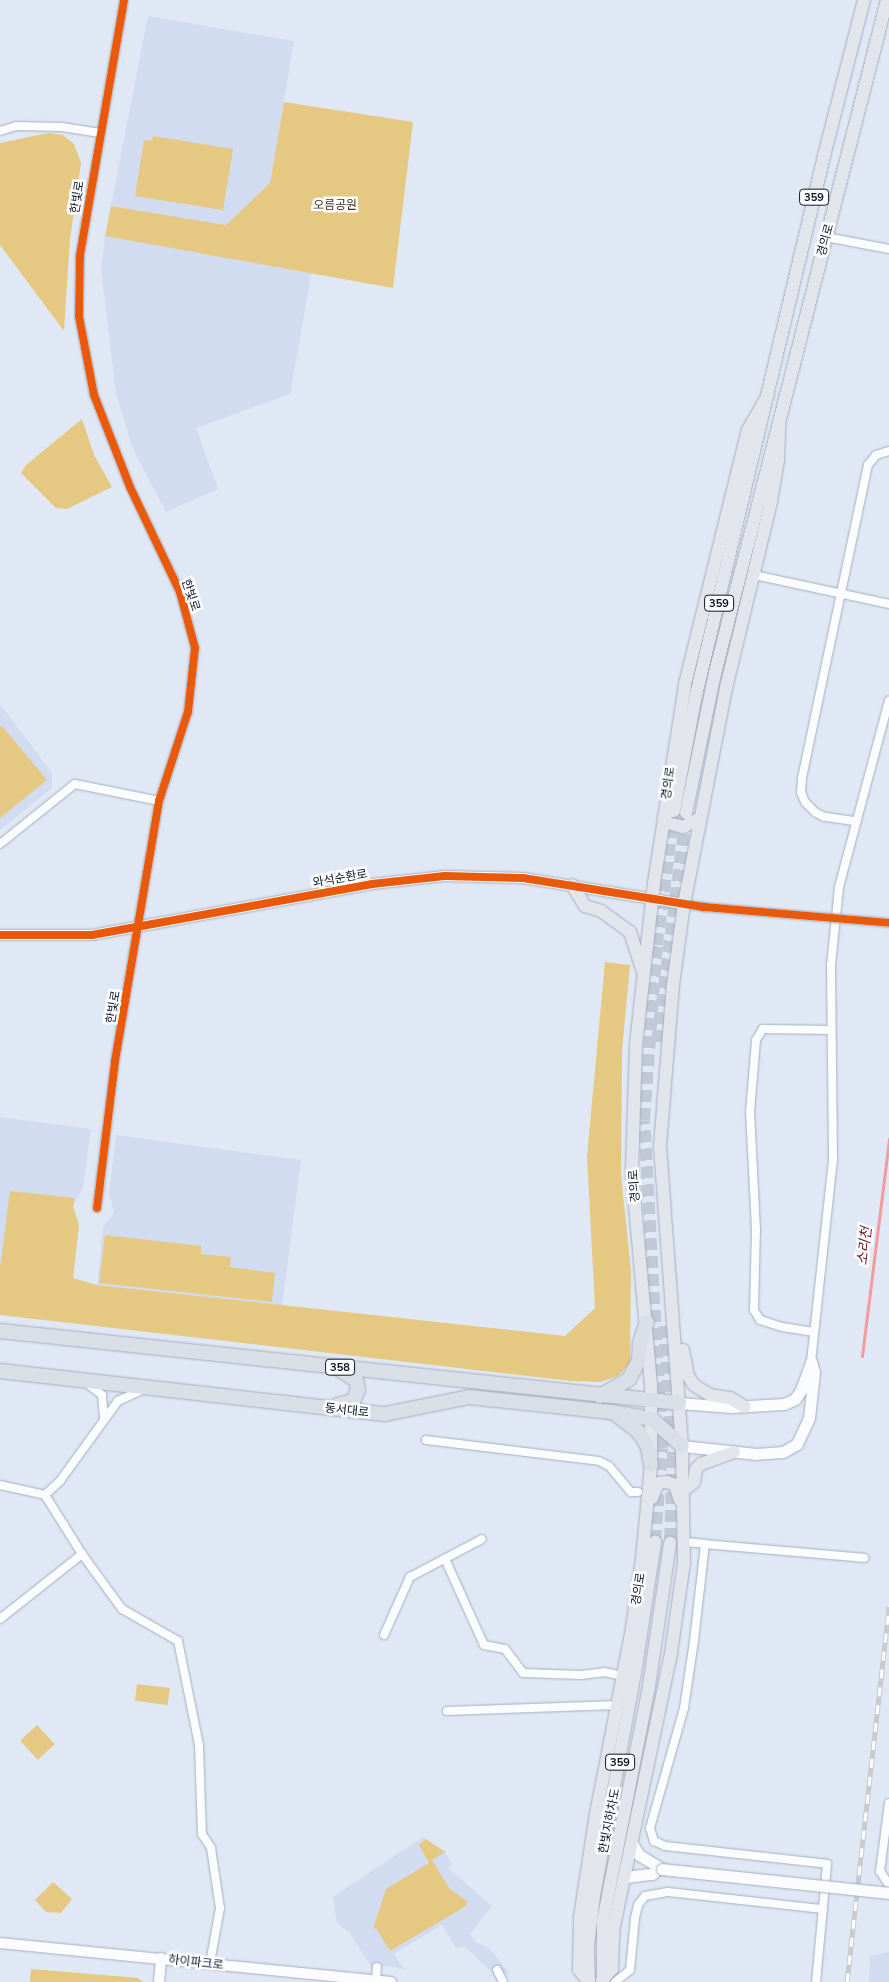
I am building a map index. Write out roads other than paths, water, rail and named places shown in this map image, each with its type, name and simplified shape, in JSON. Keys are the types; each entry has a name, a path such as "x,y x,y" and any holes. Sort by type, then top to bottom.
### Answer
{"highway":[{"path":"600,1396 629,1379 639,1360 640,1344 647,1322"},
{"name":"358","path":"0,1331 679,1403"},
{"path":"311,1406 342,1405 353,1401 358,1390 356,1380 345,1372 317,1365"},
{"name":"동서대로","path":"0,1371 385,1414 469,1397 611,1412 652,1419"},
{"path":"611,1412 638,1431 648,1447 651,1465"},
{"path":"652,1419 682,1446"}],"main road":[{"name":"경의로","path":"675,813 685,684 748,430 768,395 864,0"},
{"name":"경의로","path":"589,1982 579,1970 580,1917 642,1559 651,1465 652,1401 647,1322 632,1170 636,1044 652,899 715,673 886,0"},
{"name":"경의로","path":"607,1981 612,1969 613,1931 633,1845 674,1635 684,1542 682,1446 660,1146 666,1049 684,904 726,688 771,502 778,460 779,422"},
{"path":"675,813 668,824 683,827 700,818"},
{"path":"572,885 585,906 608,915 630,932 644,976"},
{"path":"673,1324 682,1337 688,1376 694,1385 710,1396 730,1398 745,1407"},
{"path":"679,1403 769,1407 795,1399 811,1362"},
{"path":"682,1446 734,1452 783,1452 797,1444 809,1418 814,1372 811,1362"},
{"path":"683,1490 694,1482 696,1469 701,1464 734,1452"},
{"path":"648,1502 658,1484 667,1482 675,1485 682,1504"},
{"name":"한빛지하차도","path":"589,1982 588,1945 594,1896 631,1701 655,1542"},
{"name":"경의로","path":"607,1981 603,1921 649,1686 670,1543"},
{"path":"633,1845 660,1869 889,1893"},
{"path":"626,1877 652,1874 660,1869"}],"street":[{"name":"한빛로","path":"98,1208 115,1061 137,927 159,801 188,712 195,648 180,592 130,487 94,395 79,316 80,254 99,133 124,0"},
{"path":"0,131 16,126 62,127 99,133"},
{"path":"826,237 889,249"},
{"path":"854,822 819,815 805,802 801,792 839,595 868,465 876,455 889,451"},
{"path":"754,575 839,595 889,604"},
{"path":"811,1362 832,1158 831,966 838,897 854,822 880,742 889,701"},
{"path":"0,844 75,784 159,801"},
{"name":"와석순환로","path":"0,935 92,936 372,884 446,876 524,878 684,904"},
{"path":"684,904 889,923"},
{"path":"814,1332 782,1328 760,1320 754,1310 756,1230 750,1112 756,1040 763,1029 831,1030"},
{"path":"65,1378 96,1389 105,1404 104,1417"},
{"path":"45,1495 60,1481 104,1417 125,1396 156,1388"},
{"path":"426,1440 600,1461 609,1466 631,1492 638,1492"},
{"path":"0,1484 45,1495 82,1554 122,1609 178,1641 201,1763 202,1834 211,1848 220,1908 210,1963"},
{"path":"384,1635 410,1576 482,1539"},
{"path":"684,1542 864,1558"},
{"path":"705,1544 684,1708 650,1828 654,1841 665,1846 827,1864 816,1982"},
{"path":"0,1619 82,1554"},
{"path":"445,1559 484,1645 505,1649 523,1673 562,1675 604,1672 623,1676"},
{"path":"447,1711 617,1705"},
{"path":"889,1803 880,1870 889,1885"},
{"path":"607,1981 630,1970 635,1918 638,1905 645,1896 668,1892 823,1909"},
{"name":"하이파크로","path":"0,1943 210,1963 310,1978 391,1982"},
{"path":"159,1982 161,1958"},
{"path":"376,1980 377,1967"},
{"path":"497,1970 504,1982"}],"waterway":[{"name":"소리천","path":"862,1356 889,1139"}],"tunnel":[{"path":"655,1542 662,1448 644,1120 657,945 674,813"},
{"path":"657,1042 686,816"},
{"path":"664,1326 673,1456 670,1543"}],"railway":[{"path":"847,1982 889,1605"}],"park label":[{"name":"오름공원","path":"335,205"}]}
